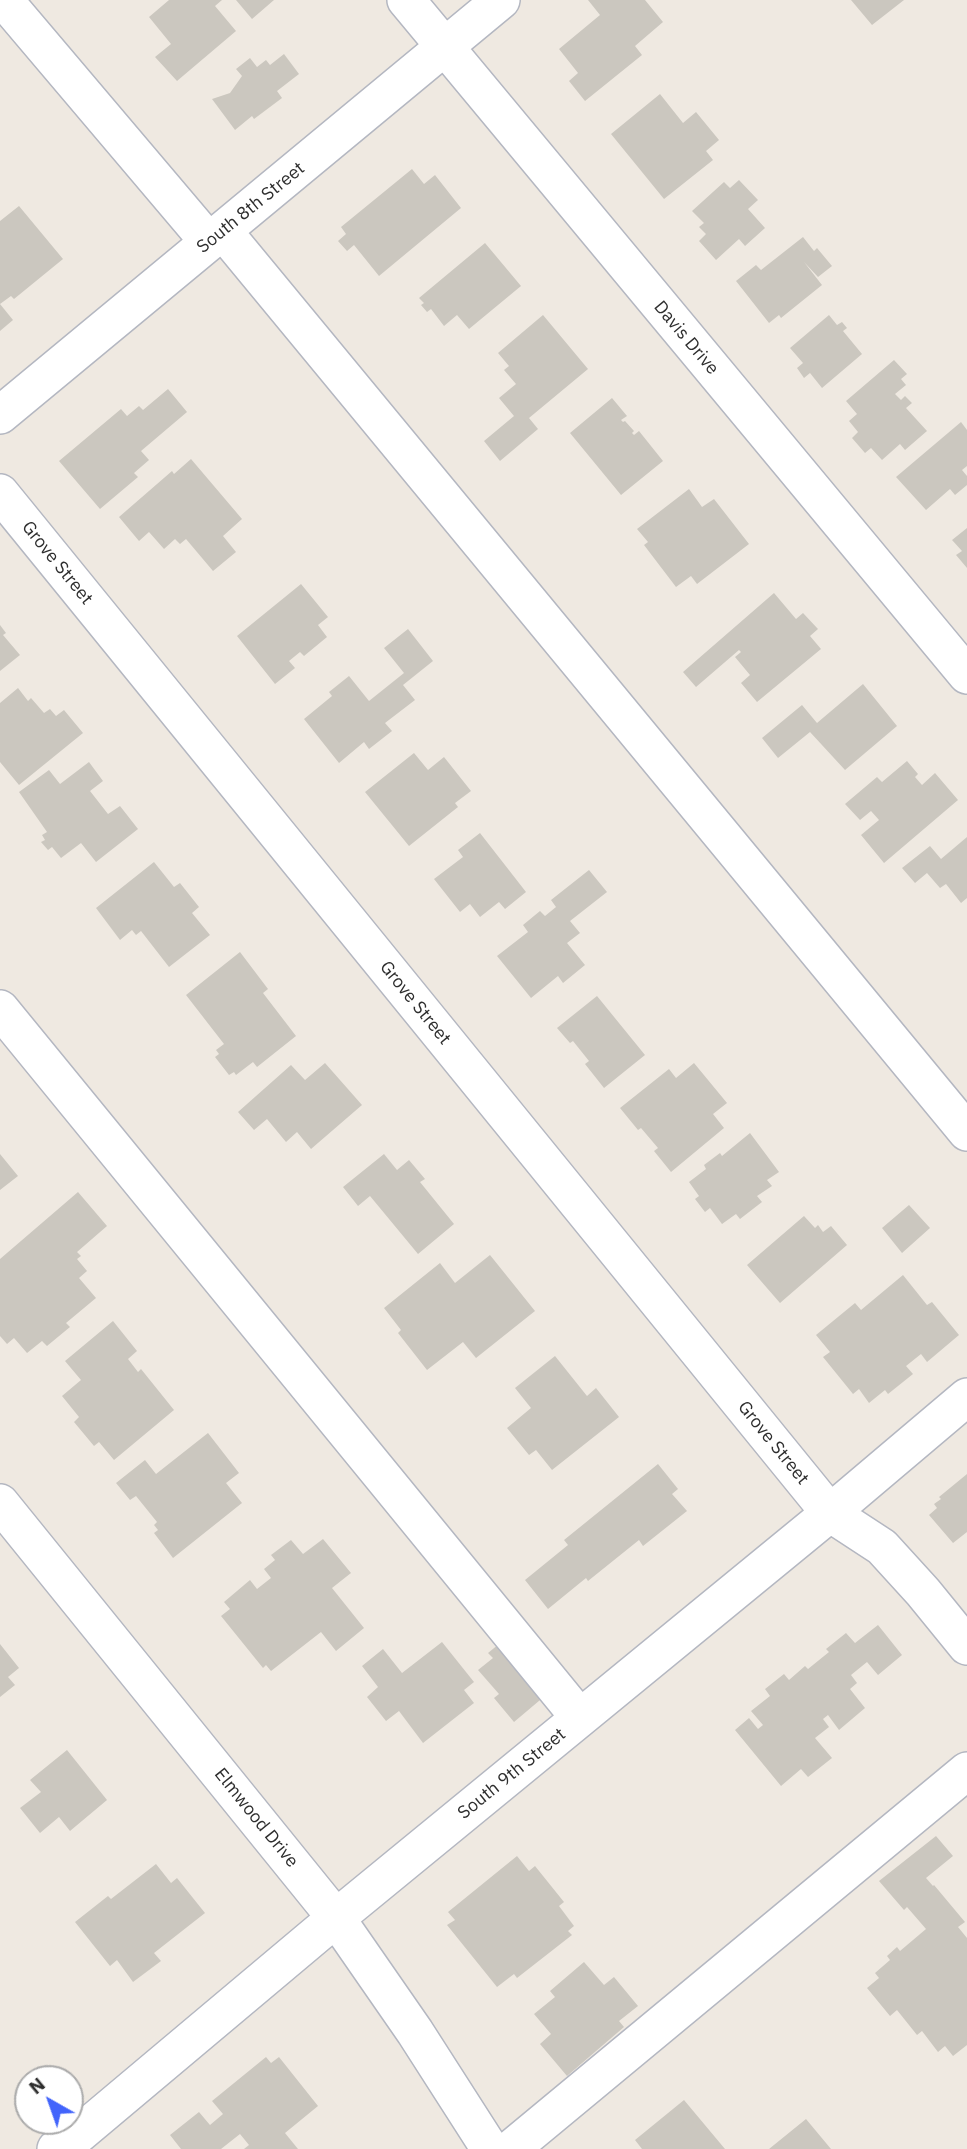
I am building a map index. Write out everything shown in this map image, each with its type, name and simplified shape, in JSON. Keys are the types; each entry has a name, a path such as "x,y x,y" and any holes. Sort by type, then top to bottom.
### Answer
{"street":[{"path":"4,0 216,237 967,1132"},
{"name":"Davis Drive","path":"406,0 967,675"},
{"name":"South 8th Street","path":"0,415 501,0"},
{"name":"Grove Street","path":"0,493 830,1513 882,1548 923,1592 967,1646"},
{"path":"0,1009 580,1718"},
{"name":"South 9th Street","path":"56,2149 66,2144 830,1513 967,1396"},
{"name":"Elmwood Drive","path":"0,1503 337,1918 490,2149"},
{"path":"511,2149 967,1771"}],"building":[{"path":"169,0 222,0 215,6 236,31 177,81 155,57 171,44 149,17"},
{"path":"236,0 274,0 252,19"},
{"path":"588,0 645,0 663,22 635,46 642,55 585,101 569,81 578,73 559,49 600,15"},
{"path":"851,0 904,0 872,25"},
{"path":"284,54 299,74 277,91 282,98 235,130 212,99 230,93 242,76 236,69 250,58 257,67 266,60 270,65"},
{"path":"660,94 683,123 696,112 719,140 706,151 713,160 664,199 611,134"},
{"path":"412,169 424,184 435,175 461,208 379,276 354,245 347,251 338,241 346,234 341,227"},
{"path":"739,180 758,200 748,209 765,228 745,246 739,239 716,260 699,241 706,234 699,227 704,223 692,211 724,182 730,188"},
{"path":"19,206 63,259 14,299 11,296 0,304 0,221"},
{"path":"803,237 814,251 817,248 832,266 818,277 804,262 822,285 781,318 779,315 769,323 736,281 756,265 761,270"},
{"path":"485,243 521,286 469,329 457,315 444,326 431,309 427,312 419,298"},
{"path":"0,304 13,320 0,331"},
{"path":"543,315 588,369 529,418 538,429 500,461 484,441 514,416 499,398 516,384 504,370 509,366 498,353"},
{"path":"829,315 837,325 842,322 847,328 843,331 862,354 822,388 810,373 804,378 797,368 803,363 790,348"},
{"path":"894,360 907,374 901,379 906,385 895,394 901,400 905,396 912,403 906,408 927,431 905,450 900,444 882,460 871,448 865,453 852,438 858,432 849,421 857,414 846,401"},
{"path":"168,389 187,412 141,451 149,460 134,473 138,477 100,509 59,461 121,409 127,416 139,406 143,410"},
{"path":"612,398 627,416 621,420 634,431 634,435 639,431 663,461 621,495 570,433"},
{"path":"961,422 967,430 967,466 962,470 967,476 967,485 955,495 950,489 926,510 896,477"},
{"path":"191,459 242,519 223,536 236,552 213,571 186,539 180,544 175,539 164,549 149,532 139,541 119,517 172,471 174,474"},
{"path":"689,489 702,507 714,499 749,544 697,584 691,576 676,587 644,545 648,542 637,529"},
{"path":"967,528 967,568 956,555 962,551 952,540"},
{"path":"301,584 328,617 318,625 327,637 304,656 300,652 289,661 295,668 275,684 237,636"},
{"path":"774,593 796,619 803,613 818,629 810,636 821,649 757,702 741,683 750,675 735,657 741,652 739,650 696,687 683,672"},
{"path":"0,625 6,633 3,635 20,655 0,671"},
{"path":"408,629 433,661 403,685 415,700 385,723 392,731 369,749 364,742 339,763 304,719 332,696 329,692 349,676 369,701 404,673 384,648"},
{"path":"863,684 897,726 845,770 810,732 778,758 762,738 802,705 817,723"},
{"path":"18,688 28,701 31,698 44,713 50,709 56,716 64,710 83,733 19,785 0,762 0,703"},
{"path":"414,753 428,770 444,757 471,791 455,803 458,807 409,846 365,792"},
{"path":"907,761 918,774 915,777 922,785 935,773 958,800 884,863 861,835 879,820 871,811 860,820 845,804 877,777 882,782"},
{"path":"89,762 103,781 90,791 108,814 120,806 138,829 96,862 81,843 61,858 52,847 48,850 41,842 45,840 42,835 47,832 19,792 49,770 60,784"},
{"path":"480,833 526,892 505,909 499,902 480,917 470,904 460,912 434,879 463,857 458,850"},
{"path":"967,837 967,898 961,903 946,884 940,888 927,873 915,883 902,868 930,846 941,859"},
{"path":"154,862 174,887 180,883 199,907 192,913 210,935 169,967 141,931 136,935 132,930 120,940 96,908"},
{"path":"589,870 607,892 570,921 580,933 567,943 585,965 563,983 558,976 531,998 497,956 528,932 523,925 540,911 545,916 556,907 551,900"},
{"path":"240,952 268,989 263,993 296,1036 257,1067 253,1062 236,1075 234,1072 229,1075 215,1057 219,1054 216,1050 224,1044 186,995"},
{"path":"597,996 645,1055 604,1088 585,1064 589,1061 573,1041 570,1043 557,1028"},
{"path":"325,1063 362,1105 311,1149 297,1132 286,1142 267,1119 254,1130 238,1112 291,1065 305,1080"},
{"path":"694,1063 727,1103 713,1114 724,1128 671,1172 654,1151 658,1148 641,1128 638,1130 620,1108 669,1069 676,1078"},
{"path":"750,1133 779,1172 767,1180 772,1186 757,1196 762,1202 740,1219 736,1214 722,1224 710,1208 705,1212 695,1199 699,1196 689,1182 706,1169 704,1165 720,1153 722,1156"},
{"path":"0,1154 18,1176 0,1190"},
{"path":"384,1154 397,1170 409,1160 425,1179 420,1182 454,1224 418,1254 370,1196 358,1206 343,1187"},
{"path":"78,1192 107,1226 77,1252 81,1256 77,1259 87,1271 79,1278 96,1298 66,1323 70,1327 47,1346 42,1341 27,1353 14,1338 7,1344 0,1336 0,1259"},
{"path":"909,1205 930,1228 902,1253 882,1228"},
{"path":"804,1216 815,1228 818,1225 823,1232 831,1226 847,1245 780,1303 747,1265"},
{"path":"490,1255 535,1311 476,1358 463,1342 427,1370 398,1333 401,1330 384,1308 440,1263 455,1283"},
{"path":"903,1275 927,1305 932,1302 959,1335 927,1362 921,1354 906,1366 913,1374 888,1394 885,1390 869,1403 859,1389 853,1394 823,1357 830,1352 816,1335 855,1303 861,1310"},
{"path":"113,1321 137,1351 128,1359 138,1372 141,1369 174,1410 114,1460 99,1442 94,1446 74,1422 79,1417 62,1396 81,1380 65,1361"},
{"path":"555,1356 587,1396 596,1388 619,1417 552,1470 536,1450 529,1455 507,1428 531,1408 515,1388"},
{"path":"208,1433 239,1473 226,1483 242,1503 173,1558 154,1533 158,1530 154,1525 157,1522 136,1496 130,1500 116,1483 145,1460 156,1474"},
{"path":"658,1464 678,1489 672,1494 687,1511 643,1546 639,1540 548,1609 525,1580 568,1545 564,1540"},
{"path":"967,1474 967,1532 953,1543 929,1515 937,1508 934,1504 941,1499 939,1497"},
{"path":"323,1539 351,1573 332,1588 364,1628 336,1651 321,1632 271,1671 266,1665 263,1668 221,1616 230,1609 224,1602 250,1580 257,1589 271,1578 264,1569 275,1560 271,1555 291,1540 303,1554"},
{"path":"878,1625 902,1655 878,1675 867,1662 851,1675 857,1683 850,1689 865,1708 839,1730 828,1715 823,1719 829,1727 815,1738 832,1758 808,1777 801,1769 781,1786 735,1730 749,1718 758,1729 763,1725 751,1711 770,1696 765,1689 784,1674 789,1680 805,1666 808,1669 829,1652 826,1649 846,1633 855,1643"},
{"path":"442,1642 474,1682 464,1690 474,1703 423,1743 399,1711 386,1721 367,1697 378,1687 362,1666 383,1649 402,1673"},
{"path":"0,1644 19,1668 8,1677 15,1685 0,1697"},
{"path":"499,1644 546,1695 514,1722 494,1698 499,1694 478,1670 493,1658 488,1653"},
{"path":"67,1750 107,1800 70,1831 59,1817 40,1833 20,1808 41,1792 30,1780"},
{"path":"936,1836 953,1856 926,1878 965,1922 958,1927 967,1938 967,2045 953,2056 945,2046 938,2052 922,2031 917,2035 897,2010 890,2016 867,1988 879,1978 875,1973 890,1960 887,1956 897,1947 900,1951 926,1929 907,1907 904,1910 879,1881"},
{"path":"517,1856 529,1871 535,1866 564,1902 559,1906 574,1926 568,1931 572,1935 517,1978 514,1974 497,1987 447,1925 455,1920 448,1912"},
{"path":"156,1864 171,1883 177,1878 205,1913 154,1953 161,1961 133,1982 117,1960 110,1966 75,1922 108,1896 111,1899"},
{"path":"584,1962 604,1985 614,1977 638,2006 619,2021 624,2027 567,2076 540,2044 551,2034 534,2014 555,1997 550,1991"},
{"path":"266,2057 271,2063 279,2057 318,2106 285,2133 298,2149 244,2149 249,2145 240,2134 221,2149 181,2149 170,2135 199,2112 210,2125 223,2114 212,2101"},
{"path":"684,2100 725,2149 642,2149 635,2140"},
{"path":"806,2119 831,2149 769,2149"}]}
